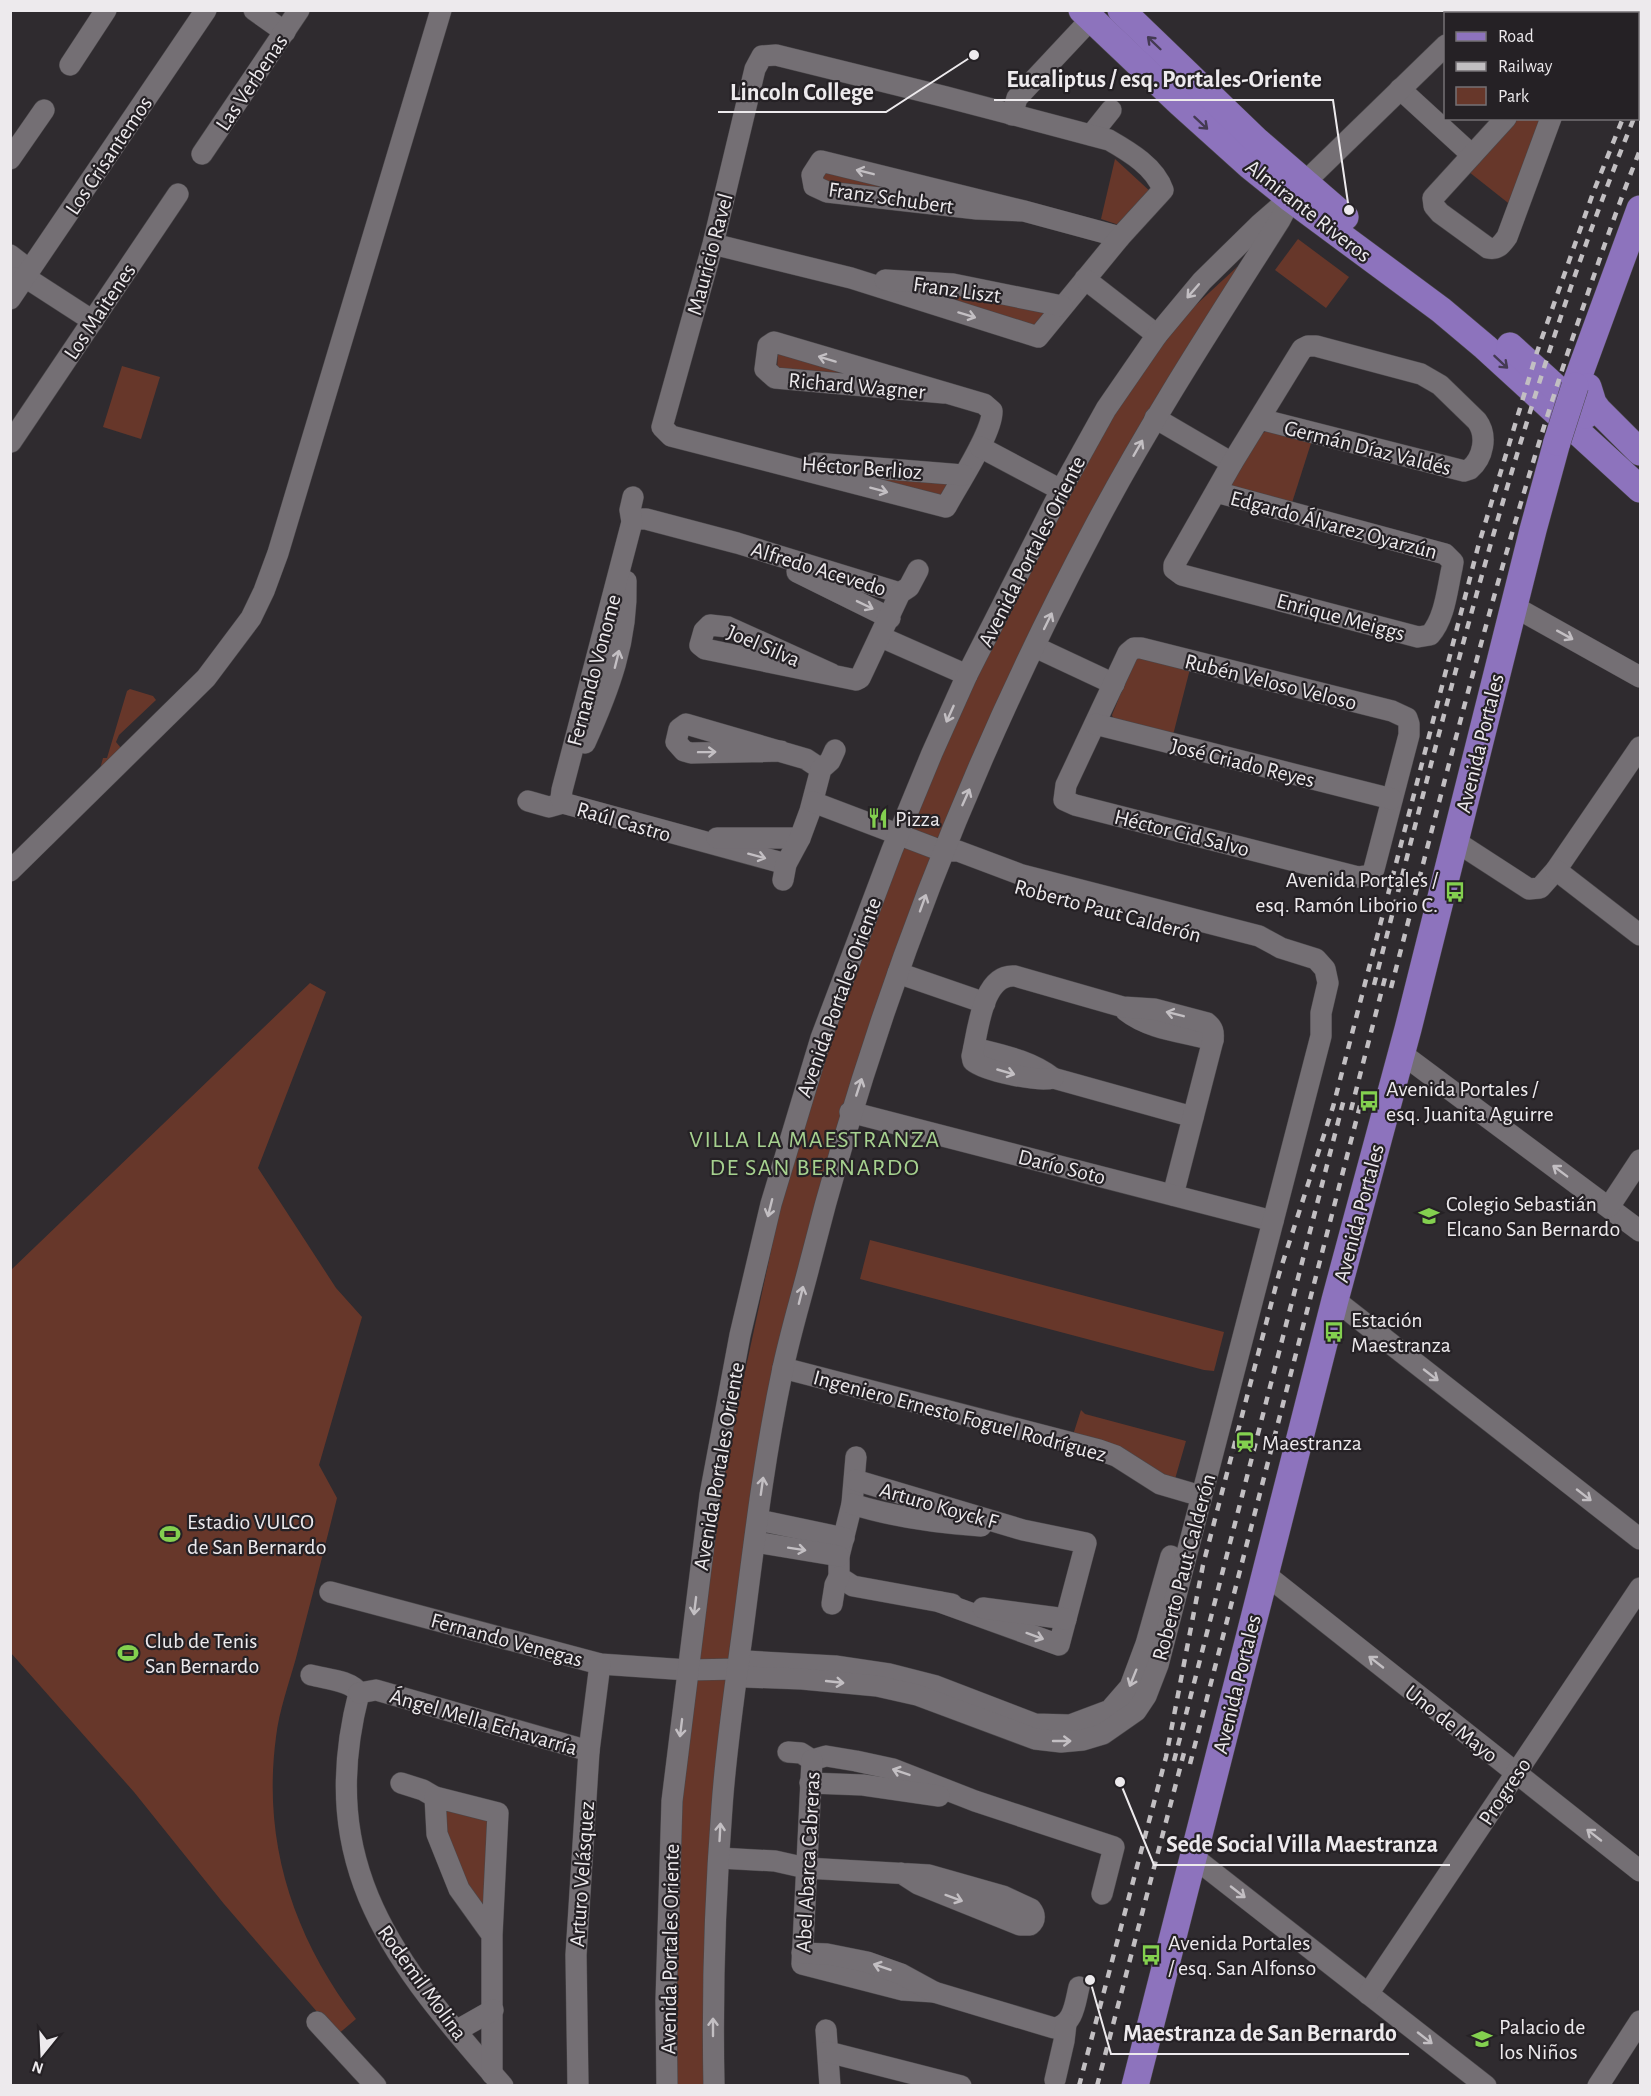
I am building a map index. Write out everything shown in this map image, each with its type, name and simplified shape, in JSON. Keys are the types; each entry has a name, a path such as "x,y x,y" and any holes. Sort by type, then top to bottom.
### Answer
{"main road":[{"name":"Almirante Riveros","path":"1121,10 1298,191"},
{"name":"Almirante Riveros","path":"1087,15 1210,131 1298,191 1441,310 1564,384"},
{"name":"Avenida Portales","path":"1135,2085 1335,1300 1401,1053 1513,606 1557,442 1564,384 1641,208"},
{"path":"1564,384 1593,403 1604,418 1641,452"},
{"path":"1564,384 1641,467"},
{"path":"1564,384 1641,489"}],"street":[{"path":"70,65 106,10"},
{"name":"Los Crisantemos","path":"10,299 18,277 206,10"},
{"path":"254,10 285,32"},
{"name":"Las Verbenas","path":"202,154 299,10"},
{"path":"10,871 200,685 245,628 258,606 278,554 441,10"},
{"path":"1062,306 1163,190 1159,178 1132,154 1109,140 1012,115 1017,98 1087,15"},
{"name":"Avenida Portales Oriente","path":"668,2085 666,1991 672,1801 710,1495 740,1335 771,1204 821,1038 898,835 967,675 1061,490 1106,410 1157,335 1202,281 1233,249 1298,191 1444,47"},
{"name":"Mauricio Ravel","path":"671,436 662,427 713,244 755,69 762,56 776,55 1012,115"},
{"path":"1400,89 1472,155"},
{"path":"10,159 44,110"},
{"path":"1091,135 1111,110"},
{"path":"1504,120 1433,198 1434,206 1440,213 1488,248 1494,249 1501,246 1507,237 1550,120"},
{"name":"Franz Schubert","path":"1024,211 977,209 827,192 814,186 812,176 821,161 1024,211 1120,237"},
{"name":"Avenida Portales Oriente","path":"714,2085 713,2006 722,1804 758,1520 769,1442 783,1368 850,1112 942,851 1035,647 1080,555 1155,418 1298,191"},
{"name":"Los Maitenes","path":"14,431 93,321 178,194"},
{"name":"Franz Liszt","path":"713,244 851,278 1038,337 1062,306 953,284 851,278"},
{"path":"1233,249 1244,254 1251,266"},
{"path":"10,255 23,265 18,277 93,321"},
{"path":"1085,279 1157,335"},
{"name":"Richard Wagner","path":"944,393 775,378 765,369 766,353 768,346 774,342 984,404 992,411 993,418 980,447"},
{"name":"Germán Díaz Valdés","path":"1308,346 1316,346 1414,372 1434,381 1482,428 1484,437 1483,446 1475,465 1464,471 1260,419 1302,350 1308,346"},
{"path":"1155,418 1232,463"},
{"path":"1216,492 1260,419"},
{"name":"Héctor Berlioz","path":"671,436 946,507 963,475 761,459"},
{"path":"963,475 980,447 1061,490"},
{"name":"Edgardo Álvarez Oyarzún","path":"1216,492 1434,551 1451,558"},
{"name":"Enrique Meiggs","path":"1216,492 1174,564 1174,569 1182,575 1426,637 1430,635 1439,620 1452,568 1451,558"},
{"name":"Fernando Vonome","path":"562,796 632,522 630,510 633,497"},
{"name":"Alfredo Acevedo","path":"632,522 637,519 646,519 737,543 900,593"},
{"name":"Alfredo Acevedo","path":"737,543 890,618"},
{"path":"918,570 909,587 900,593 881,637 967,675"},
{"path":"1513,606 1641,677"},
{"name":"Joel Silva","path":"832,674 705,649 700,645 704,631 710,625 728,627 849,680 860,678 881,637"},
{"path":"1035,647 1113,684 1095,724"},
{"name":"Rubén Veloso Veloso","path":"1113,684 1128,653 1134,648 1141,648 1392,711 1407,718 1409,724 1392,799"},
{"name":"José Criado Reyes","path":"1095,724 1392,799"},
{"name":"Héctor Cid Salvo","path":"1095,724 1066,785 1064,800 1075,805 1358,877 1371,874 1374,869 1392,799"},
{"path":"1455,841 1529,888 1537,889 1544,886 1641,747"},
{"path":"800,838 813,802 821,769 830,761 835,750"},
{"path":"781,751 806,759 821,769"},
{"name":"Raúl Castro","path":"528,801 549,807 562,796 785,872 800,838 687,838"},
{"name":"Roberto Paut Calderón","path":"688,1670 738,1669 745,1677 877,1686 917,1695 1035,1739 1061,1742 1083,1740 1103,1734 1136,1711 1152,1682 1195,1494 1267,1219 1321,1036 1321,1013 1328,983 1325,969 1316,959 1281,948 1259,936 1022,875 958,851 942,851 813,802"},
{"path":"1556,870 1641,935"},
{"path":"898,973 985,1003"},
{"path":"1173,1195 1213,1040 1213,1029 1207,1023 1154,1009 1123,1007 1009,976 993,985 985,1003 974,1048 973,1061 977,1064 1026,1078 1040,1080 1053,1077 1193,1117"},
{"path":"1401,1053 1641,1231"},
{"name":"Darío Soto","path":"850,1112 1267,1219"},
{"path":"1609,1207 1641,1161"},
{"path":"1335,1300 1641,1539"},
{"name":"Ingeniero Ernesto Foguel Rodríguez","path":"783,1368 1099,1450 1116,1456 1160,1484 1195,1494"},
{"path":"846,1582 842,1547 852,1504 856,1457"},
{"name":"Arturo Koyck F","path":"855,1480 1023,1530 1086,1543 1066,1619"},
{"name":"Arturo Koyck F","path":"852,1504 945,1524 1023,1530"},
{"path":"758,1520 842,1547"},
{"path":"755,1542 842,1547"},
{"name":"Uno de Mayo","path":"1265,1574 1641,1871"},
{"path":"832,1604 835,1585 846,1582 940,1602 1066,1619 1059,1645 940,1602"},
{"name":"Progreso","path":"1368,1994 1641,1588"},
{"name":"Fernando Venegas","path":"330,1592 600,1664 688,1670"},
{"name":"Arturo Velásquez","path":"578,2085 576,1955 589,1750 600,1664"},
{"name":"Ángel Mella Echavarría","path":"311,1675 348,1684 357,1689 359,1693 376,1690 589,1750"},
{"name":"Rodemil Molina","path":"359,1693 349,1738 346,1784 350,1830 360,1876 388,1940 456,2031 498,2080"},
{"path":"788,1752 801,1753 812,1760 826,1756 875,1764 920,1779 975,1802 1114,1847 1102,1894"},
{"name":"Abel Abarca Cabreras","path":"812,1760 802,1958 827,1954 867,1962 901,1974 934,1992 1054,2028 1066,2024"},
{"path":"400,1783 423,1790 435,1797 498,1813 492,1935 493,2010 498,2080"},
{"path":"810,1783 863,1785 975,1802"},
{"path":"435,1797 437,1834 459,1889 492,1935"},
{"path":"1192,1856 1486,2085"},
{"path":"719,1865 775,1875 806,1868 909,1872 929,1875 1004,1896 1030,1909 1034,1919 1030,1925 1020,1925 918,1884 901,1873"},
{"path":"1055,2080 1066,2024 1072,2014 1079,1987"},
{"path":"456,2031 493,2010"},
{"path":"1598,2085 1641,2021"},
{"path":"317,2022 376,2085"},
{"path":"826,2030 830,2085"},
{"path":"828,2052 961,2085"}],"green space":[{"path":"1517,120 1542,120 1512,206 1469,172"},
{"path":"1115,159 1153,194 1125,227 1101,219"},
{"path":"826,168 970,204 821,185"},
{"path":"1298,239 1349,277 1326,308 1275,270"},
{"path":"1237,267 1243,272 1074,552 844,1116 735,1657 712,2085 674,2086 685,1727 722,1479 781,1204 830,1040 943,742 1089,452 1172,327"},
{"path":"955,293 1051,314 1038,329 919,294"},
{"path":"778,349 890,384 777,371"},
{"path":"122,366 160,377 141,439 103,427"},
{"path":"1268,431 1313,437 1290,509 1231,486 1259,434"},
{"path":"838,471 950,481 941,498"},
{"path":"1142,658 1190,669 1173,735 1113,718 1112,715 1133,663"},
{"path":"130,689 153,696 156,700 119,735 116,742 121,748 100,769 103,758 107,758 127,691"},
{"name":"Estadio VULCO de San Bernardo","path":"310,983 326,992 258,1168 336,1288 362,1317 319,1465 337,1498 279,1717 273,1776 274,1814 287,1886 299,1921 315,1955 356,2019 337,2035 224,1904 134,1792 11,1653 11,1270"},
{"path":"870,1240 1224,1332 1214,1371 860,1279"},
{"path":"1081,1410 1085,1414 1186,1441 1175,1479 1072,1438"},
{"path":"440,1805 491,1819 488,1919 466,1891 443,1836"}],"railway":[{"path":"1639,107 1640,103"},
{"path":"1079,2086 1166,1757 1203,1565 1279,1274 1333,1107 1478,547 1537,352 1593,193 1622,120"},
{"path":"1374,985 1460,656 1522,439 1593,224 1633,120"},
{"path":"1391,988 1477,659 1523,496 1574,334 1640,150"},
{"path":"1351,1110 1386,974"},
{"path":"1174,1761 1345,1095"},
{"path":"1190,1764 1362,1098"},
{"path":"1097,2086 1185,1749"}],"place":[{"name":"Lincoln College","path":"974,55"},
{"name":"Eucaliptus / esq. Portales-Oriente","path":"1349,210"},
{"name":"Pizza","path":"878,818"},
{"name":"Avenida Portales / esq. Ramón Liborio C.","path":"1455,892"},
{"name":"Avenida Portales / esq. Juanita Aguirre","path":"1369,1101"},
{"name":"Colegio Sebastián Elcano San Bernardo","path":"1429,1216"},
{"name":"Estación Maestranza","path":"1334,1332"},
{"name":"Maestranza","path":"1245,1442"},
{"name":"Estadio VULCO de San Bernardo","path":"170,1534"},
{"name":"Club de Tenis San Bernardo","path":"128,1653"},
{"name":"Sede Social Villa Maestranza","path":"1120,1782"},
{"name":"Avenida Portales / esq. San Alfonso","path":"1151,1955"},
{"name":"Maestranza de San Bernardo","path":"1090,1980"},
{"name":"Palacio de los Niños","path":"1482,2039"}],"district":[{"name":"VILLA LA MAESTRANZA DE SAN BERNARDO","path":"815,1153"}]}
